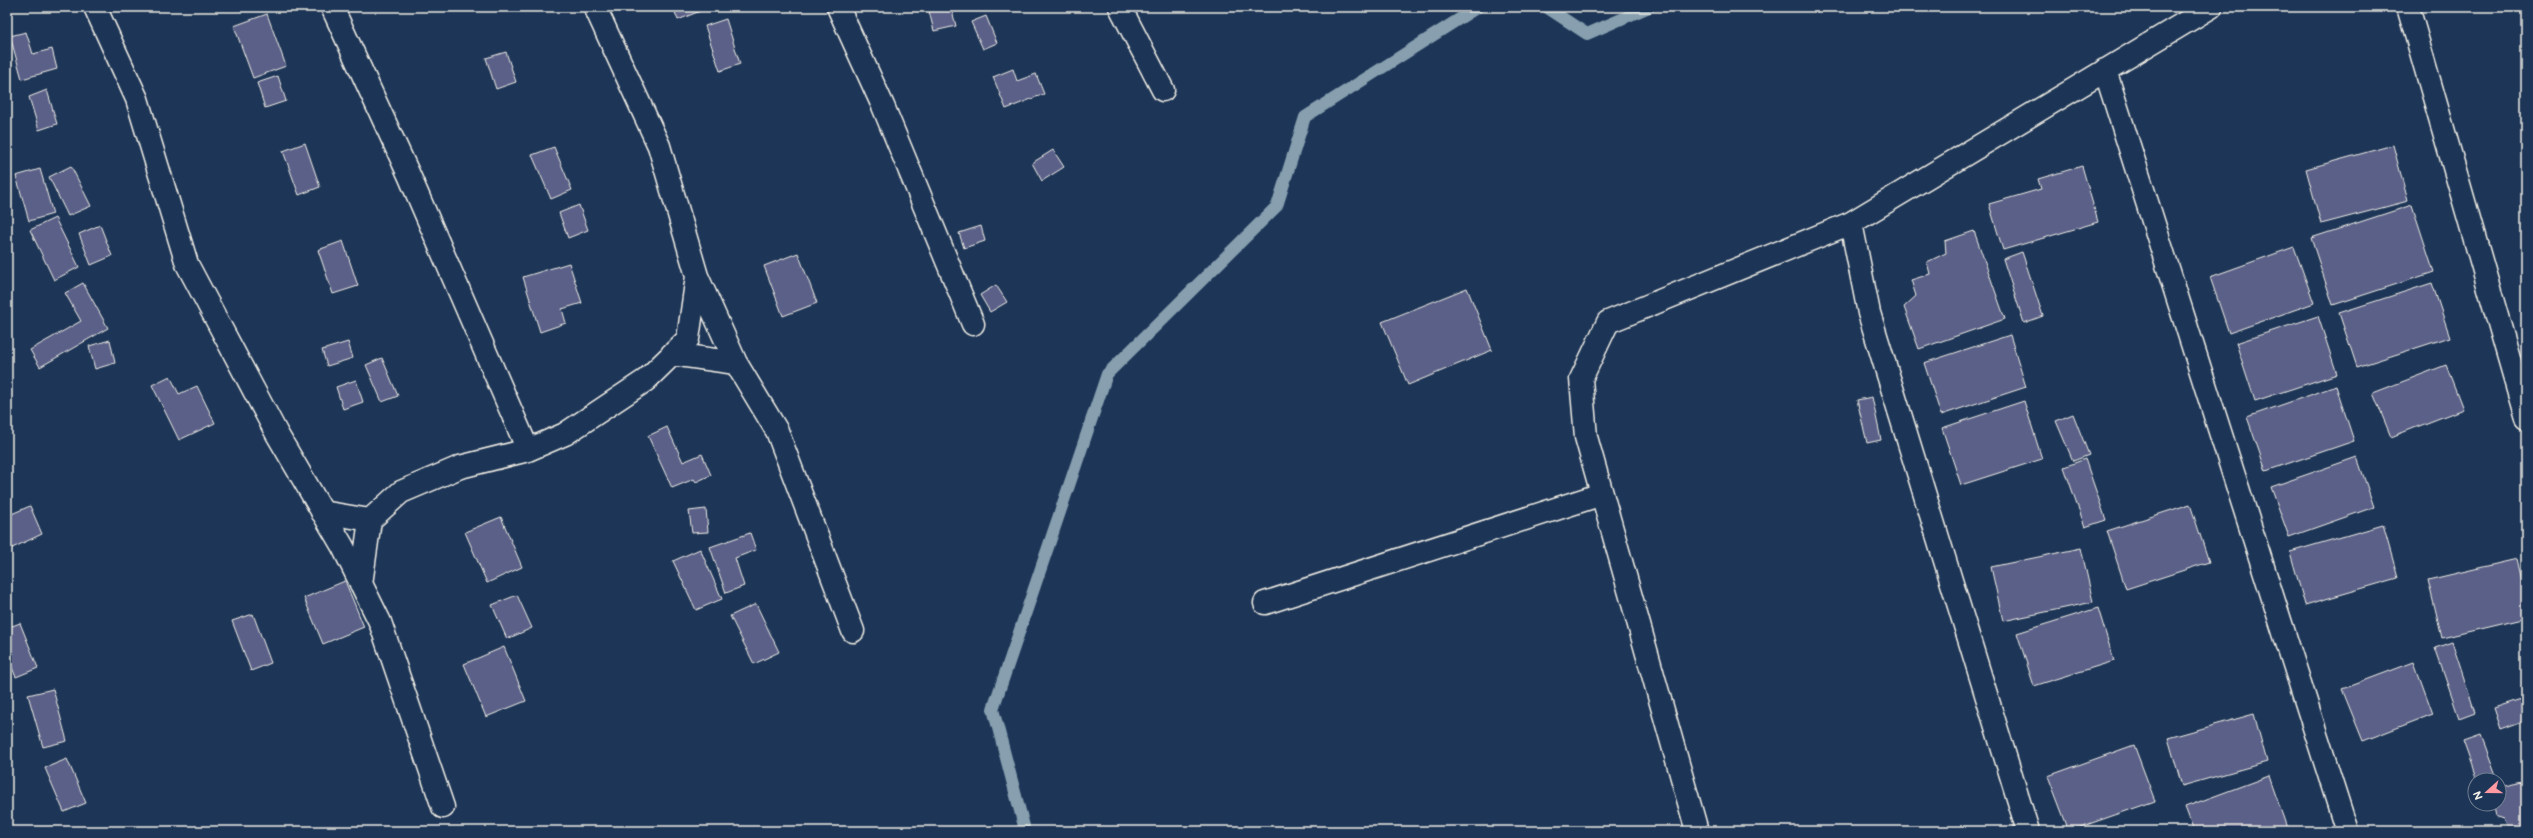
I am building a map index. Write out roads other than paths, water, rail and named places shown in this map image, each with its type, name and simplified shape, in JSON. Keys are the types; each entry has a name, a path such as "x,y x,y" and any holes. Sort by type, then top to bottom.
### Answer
{"street":[{"path":"95,7 138,99 187,264 277,434 322,512 380,622 443,806"},
{"path":"332,7 412,183 528,450"},
{"path":"595,7 659,146 697,276 736,363 777,431 853,631"},
{"path":"838,7 883,106 973,324"},
{"path":"1120,7 1163,90"},
{"path":"1697,831 1586,437 1582,379 1608,322 1851,223 2211,7"},
{"path":"2408,7 2526,417"},
{"path":"2105,70 2347,831"},
{"path":"1851,223 1869,313 2028,831"},
{"path":"361,584 370,520 400,492 460,467 528,450 571,430 646,380 688,338 697,276"},
{"path":"672,354 736,363"},
{"path":"1265,602 1602,494"},
{"path":"322,512 370,520"}],"waterway":[{"path":"1022,831 1024,826 993,709 1107,374 1277,206 1305,117 1478,7"},
{"path":"1546,7 1587,34 1649,7"}]}
